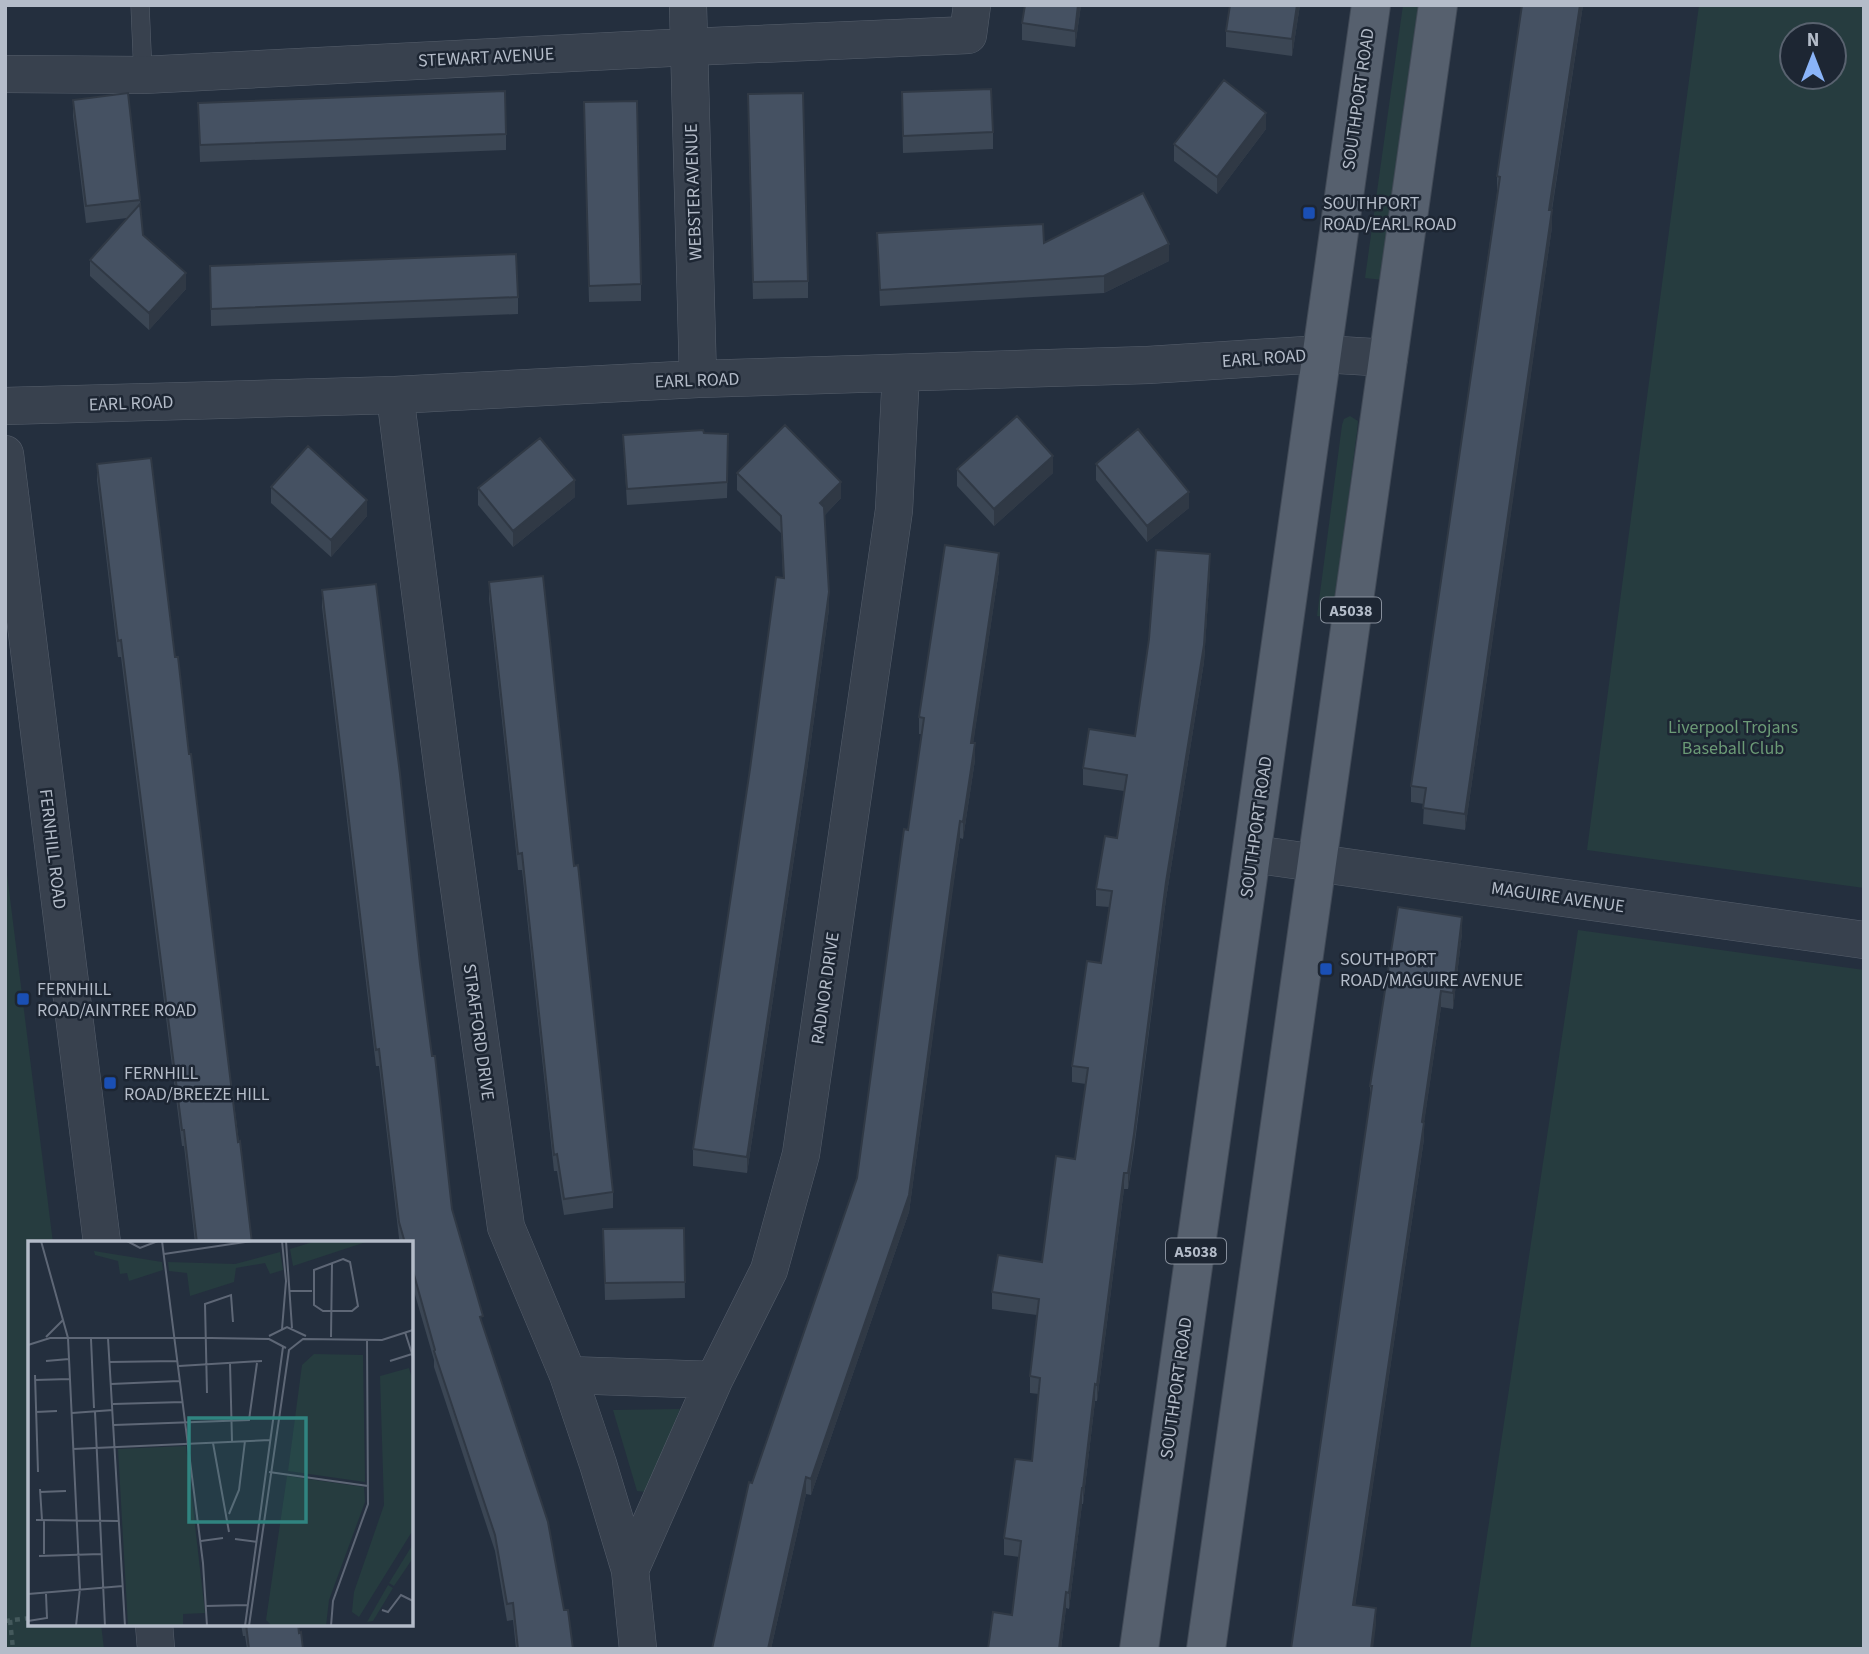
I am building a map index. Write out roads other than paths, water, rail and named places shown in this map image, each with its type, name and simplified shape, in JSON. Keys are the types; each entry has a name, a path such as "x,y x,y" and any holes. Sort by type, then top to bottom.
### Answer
{"main road":[{"name":"SOUTHPORT ROAD","path":"1139,1649 1371,5"},
{"name":"A5038","path":"1206,1649 1438,5"}],"street":[{"name":"WEBSTER AVENUE","path":"688,5 698,379"},
{"name":"STEWART AVENUE","path":"5,74 143,75 689,47 970,20"},
{"name":"EARL ROAD","path":"5,406 395,395 698,379 1148,365 1322,354 1389,358"},
{"name":"RADNOR DRIVE","path":"630,1570 714,1380 769,1269 801,1154 894,510 901,373"},
{"name":"STRAFFORD DRIVE","path":"395,395 506,1227 568,1375 630,1570 638,1649"},
{"name":"FERNHILL ROAD","path":"5,454 102,1241"},
{"name":"MAGUIRE AVENUE","path":"1252,854 1864,940"},
{"path":"568,1375 714,1380"},
{"path":"154,1626 156,1649"}],"lane":[{"path":"140,5 143,75"}],"place":[{"name":"SOUTHPORT ROAD/EARL ROAD","path":"1309,213"},
{"name":"SOUTHPORT ROAD/MAGUIRE AVENUE","path":"1326,969"},
{"name":"FERNHILL ROAD/AINTREE ROAD","path":"23,999"},
{"name":"FERNHILL ROAD/BREEZE HILL","path":"110,1083"}],"park label":[{"name":"Liverpool Trojans Baseball Club","path":"1733,737"}]}
